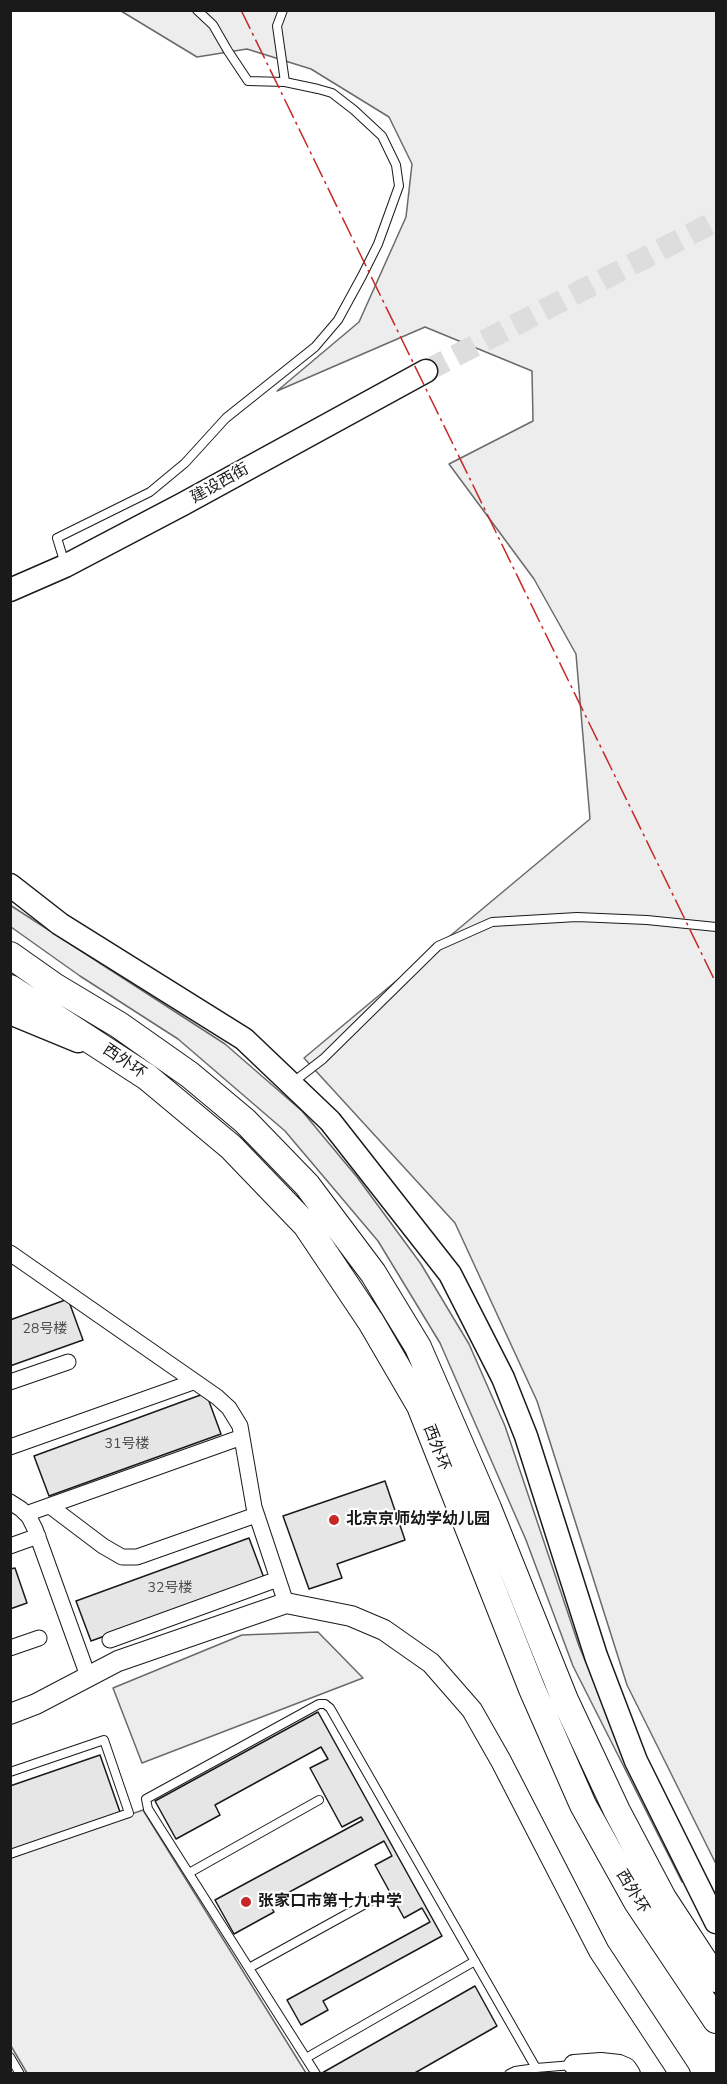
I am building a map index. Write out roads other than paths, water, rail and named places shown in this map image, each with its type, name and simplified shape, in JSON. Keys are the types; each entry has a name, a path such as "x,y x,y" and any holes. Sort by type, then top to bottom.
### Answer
{"highway":[{"name":"西外环","path":"10,955 54,986 119,1025 190,1075 246,1121 307,1185 373,1273 418,1347 488,1508 565,1700 617,1811 663,1898 717,1979"},
{"name":"西外环","path":"10,988 147,1077 231,1147 306,1225 371,1322 420,1406 528,1678 583,1805 637,1902 717,2020"}],"main road":[{"name":"建设西街","path":"10,590 66,566 426,370"},
{"path":"10,885 60,924 244,1039 330,1121 450,1274 497,1367 526,1436 596,1656 636,1761 717,1922"},
{"path":"10,1012 78,1042 158,1086"}],"street":[{"path":"10,1253 18,1266 217,1397 229,1408 240,1426 256,1515 286,1603"},
{"path":"10,1382 68,1362"},
{"path":"10,1447 193,1382"},
{"path":"26,1514 242,1437"},
{"path":"10,1502 26,1514 38,1536 88,1676"},
{"path":"51,1506 103,1546 122,1557 137,1557 256,1515"},
{"path":"10,1546 38,1536"},
{"path":"110,1640 278,1579"},
{"path":"10,1714 36,1704 118,1660 286,1603 351,1616 384,1630 431,1663 472,1710 501,1761 599,1951 680,2073"},
{"path":"10,1648 39,1638"},
{"path":"574,2065 601,2063 619,2065 630,2073"}],"lane":[{"path":"66,566 57,538 150,492 184,463 226,418 315,347 338,320 378,244 399,186 396,165 382,136 354,110 332,93 285,82 248,81 213,25 197,10"},
{"path":"283,10 277,26 285,82"},
{"path":"291,1084 323,1059 438,946 492,922 577,917 647,920 717,927"},
{"path":"316,2073 148,1809 146,1799 319,1704 325,1704 330,1708 536,2068"},
{"path":"10,1772 104,1740 129,1813 10,1854"},
{"path":"189,1873 319,1800"},
{"path":"249,1968 376,1898"},
{"path":"306,2058 475,1961"},
{"path":"10,2057 20,2073"},
{"path":"509,2073 574,2065"}],"tunnel":[{"path":"426,371 716,221"}],"place":[{"name":"北京京师幼学幼儿园","path":"334,1520"},
{"name":"张家口市第十九中学","path":"246,1902"}]}
